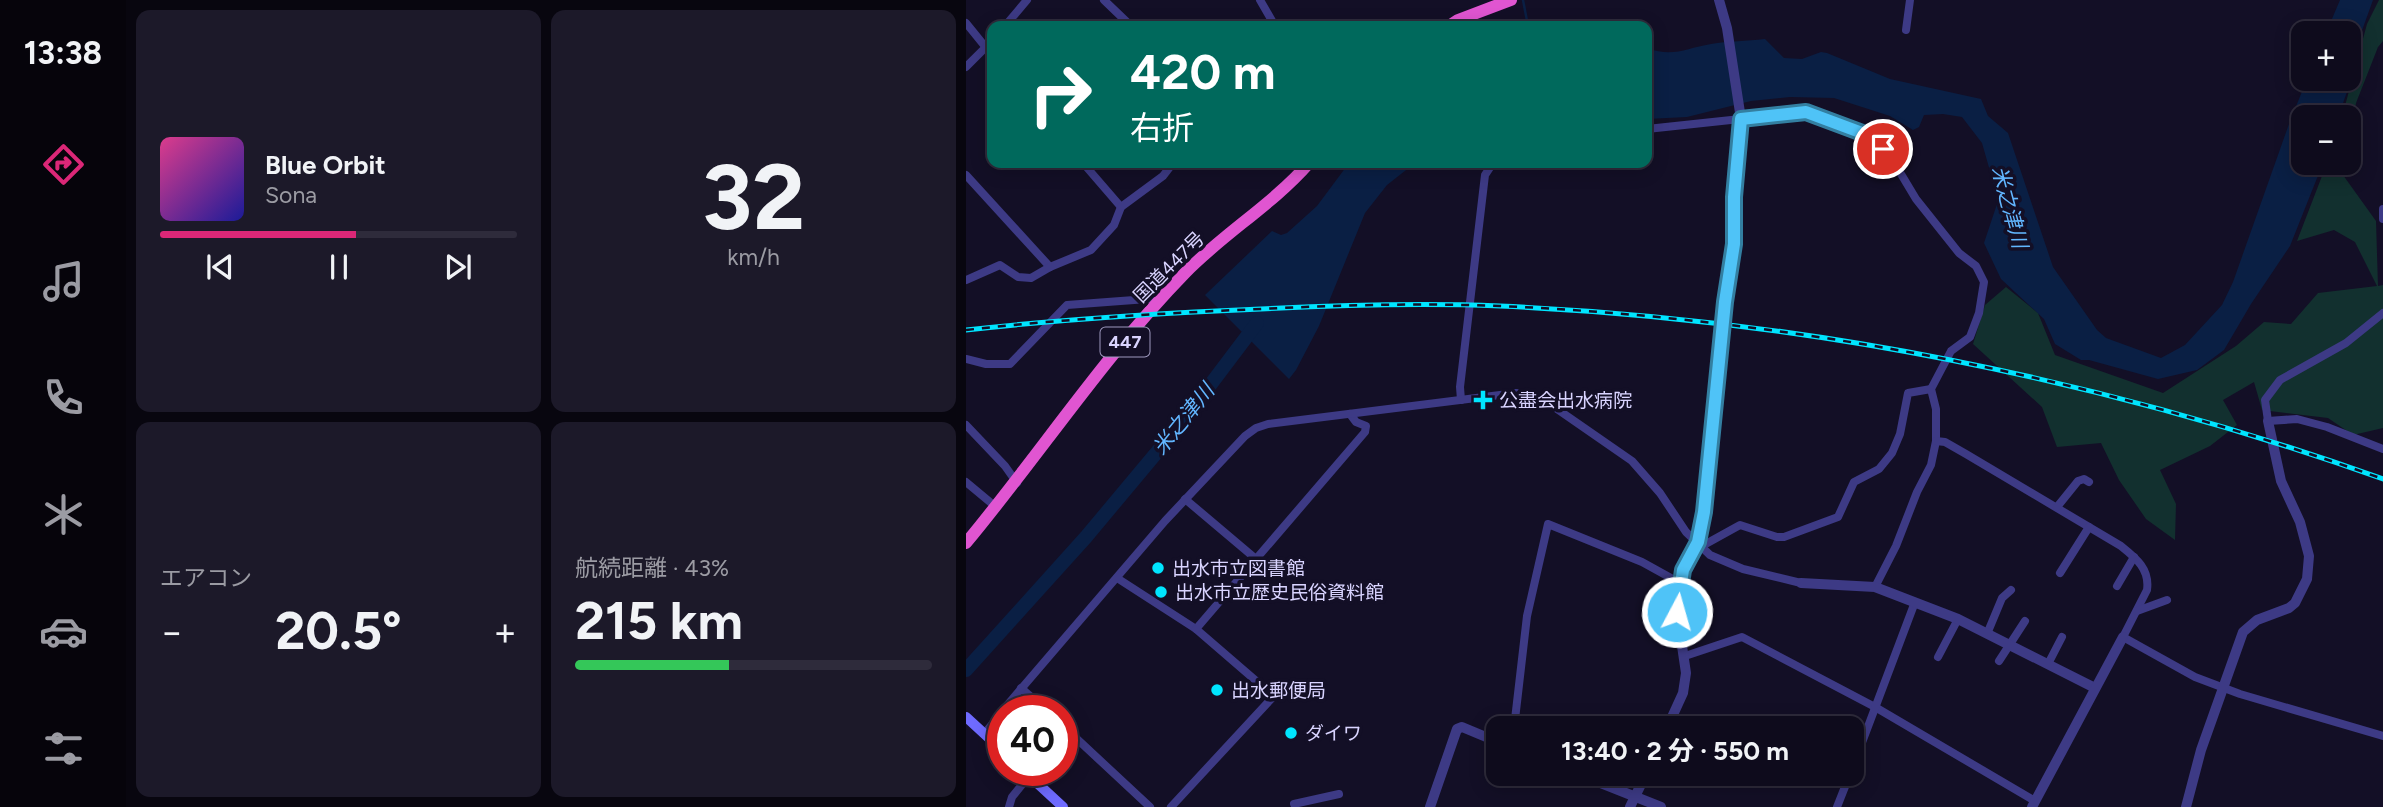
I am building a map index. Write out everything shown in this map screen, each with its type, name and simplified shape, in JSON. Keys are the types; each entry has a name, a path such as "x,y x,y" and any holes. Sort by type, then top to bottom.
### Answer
{"highway":[{"path":"1456,21 1496,2 1511,0"},
{"name":"国道447号","path":"966,543 1017,482 1087,388 1186,272 1288,186 1304,168"}],"main road":[{"path":"966,717 987,737"},
{"path":"1040,786 1063,807"}],"street":[{"path":"1009,21 1027,0"},
{"path":"1104,0 1126,21"},
{"path":"1261,0 1272,21"},
{"path":"1673,716 1684,693 1686,673 1677,612 1680,583 1683,570 1700,544 1725,302 1734,244 1734,197 1741,119 1727,28 1719,0"},
{"path":"1906,30 1910,0"},
{"path":"966,23 987,45"},
{"path":"966,67 987,50"},
{"path":"1652,128 1806,112 1865,134 1883,149 1916,199 1959,253 1976,266 1984,282 1976,322 1970,337 1951,351 1931,388 1936,409 1936,441 1931,465 1875,587"},
{"path":"1087,168 1121,208"},
{"path":"966,280 1000,265 1018,276 1031,278 1091,250 1114,225 1121,208 1163,176 1169,168"},
{"path":"1461,400 1460,387 1485,175 1490,168"},
{"path":"966,175 1050,267"},
{"path":"2383,209 2383,219"},
{"path":"966,359 986,364 1010,364 1067,305 1164,298"},
{"path":"2186,807 2192,778 2243,632 2258,620 2289,608 2300,595 2306,579 2309,556 2306,541 2281,481 2265,400 2280,380 2346,343 2383,313"},
{"path":"1700,544 1740,525 1784,537 1838,517 1854,482 1879,469 1892,453 1900,434 1908,393 1931,388"},
{"path":"1016,695 1185,499 1245,436 1256,428 1516,393 1535,395 1544,400 1632,461 1660,493 1686,532 1710,555 1743,569 1801,583 1875,587 1958,619 2095,688"},
{"path":"1196,629 1365,432 1366,426 1356,422 1350,414"},
{"path":"2268,421 2297,419 2327,427 2383,449"},
{"path":"966,425 1017,482"},
{"path":"1685,656 1742,637 1875,707 2033,804 2137,611 2147,590 2145,569 2134,557 2057,507 1944,442 1936,441"},
{"path":"2057,507 2078,481 2089,482"},
{"path":"966,482 996,507"},
{"path":"1185,499 1256,559"},
{"path":"1515,716 1527,616 1548,524 1643,562 1680,583"},
{"path":"2060,573 2089,527"},
{"path":"2117,586 2134,557"},
{"path":"1117,578 1196,629 1269,692 1272,698 1171,807"},
{"path":"1987,634 2002,598 2011,590"},
{"path":"2137,611 2167,600"},
{"path":"1864,736 1915,602"},
{"path":"1938,657 1958,619"},
{"path":"1999,661 2025,621"},
{"path":"2048,664 2062,636"},
{"path":"2123,637 2195,677 2223,688 2383,736"},
{"path":"1021,688 1029,695"},
{"path":"982,732 987,727"},
{"path":"1430,807 1457,729 1462,727 1486,736"},
{"path":"1078,740 1150,807"},
{"path":"1009,807 1018,786"},
{"path":"1609,786 1661,807"},
{"path":"1630,807 1640,786"},
{"path":"1837,807 1845,786"},
{"path":"1293,806 1339,794"}],"green space":[{"path":"2379,0 2383,0 2383,41 2378,47 2361,90 2361,46 2367,24"},
{"path":"2349,91 2361,91 2356,105 2345,105"},
{"path":"2322,175 2343,175 2376,221 2378,286 2383,285 2383,428 2353,435 2328,418 2262,410 2254,382 2223,400 2237,425 2210,446 2160,470 2176,504 2175,540 2146,519 2119,480 2101,443 2057,447 2042,407 1973,344 1985,305 2006,287 2038,313 2055,355 2163,393 2236,346 2264,322 2291,324 2318,293 2377,286 2355,242 2334,230 2297,241"}],"water":[{"path":"2340,0 2373,0 2361,33 2361,21 2331,21"},
{"path":"1765,39 1784,58 1802,59 1821,52 1827,53 1890,79 1981,99 1988,116 2008,133 2053,267 2097,330 2106,338 2161,358 2185,345 2222,305 2233,282 2291,119 2291,175 2318,175 2290,246 2224,350 2197,370 2158,379 2081,360 2055,344 2044,319 2001,279 1984,243 1997,204 1996,192 1982,143 1962,117 1924,115 1919,127 1913,130 1890,116 1834,98 1790,97 1751,101 1687,117 1652,119 1652,50 1672,52 1717,43"},
{"path":"2302,91 2347,91 2342,105 2297,105"},
{"path":"1345,168 1409,168 1387,185 1365,213 1319,326 1289,379 1205,295 1272,231 1281,235 1287,233 1317,206"}],"waterway":[{"path":"1523,0 1527,21"},
{"name":"米之津川","path":"966,670 1086,537 1183,421 1257,323"}],"railway":[{"path":"966,330 1150,315 1321,306 1411,305 1500,306 1725,324 1837,340 2058,383 2168,411 2383,479"}],"place":[{"name":"公盡会出水病院","path":"1483,400"},
{"name":"出水市立図書館","path":"1158,568"},
{"name":"出水市立歴史民俗資料館","path":"1161,592"},
{"name":"出水郵便局","path":"1217,690"},
{"name":"ダイワ","path":"1291,733"}],"route":[{"path":"1677,612 1683,570 1698,542 1704,512 1725,302 1734,244 1734,197 1741,119 1806,112 1865,134 1883,149"}]}
